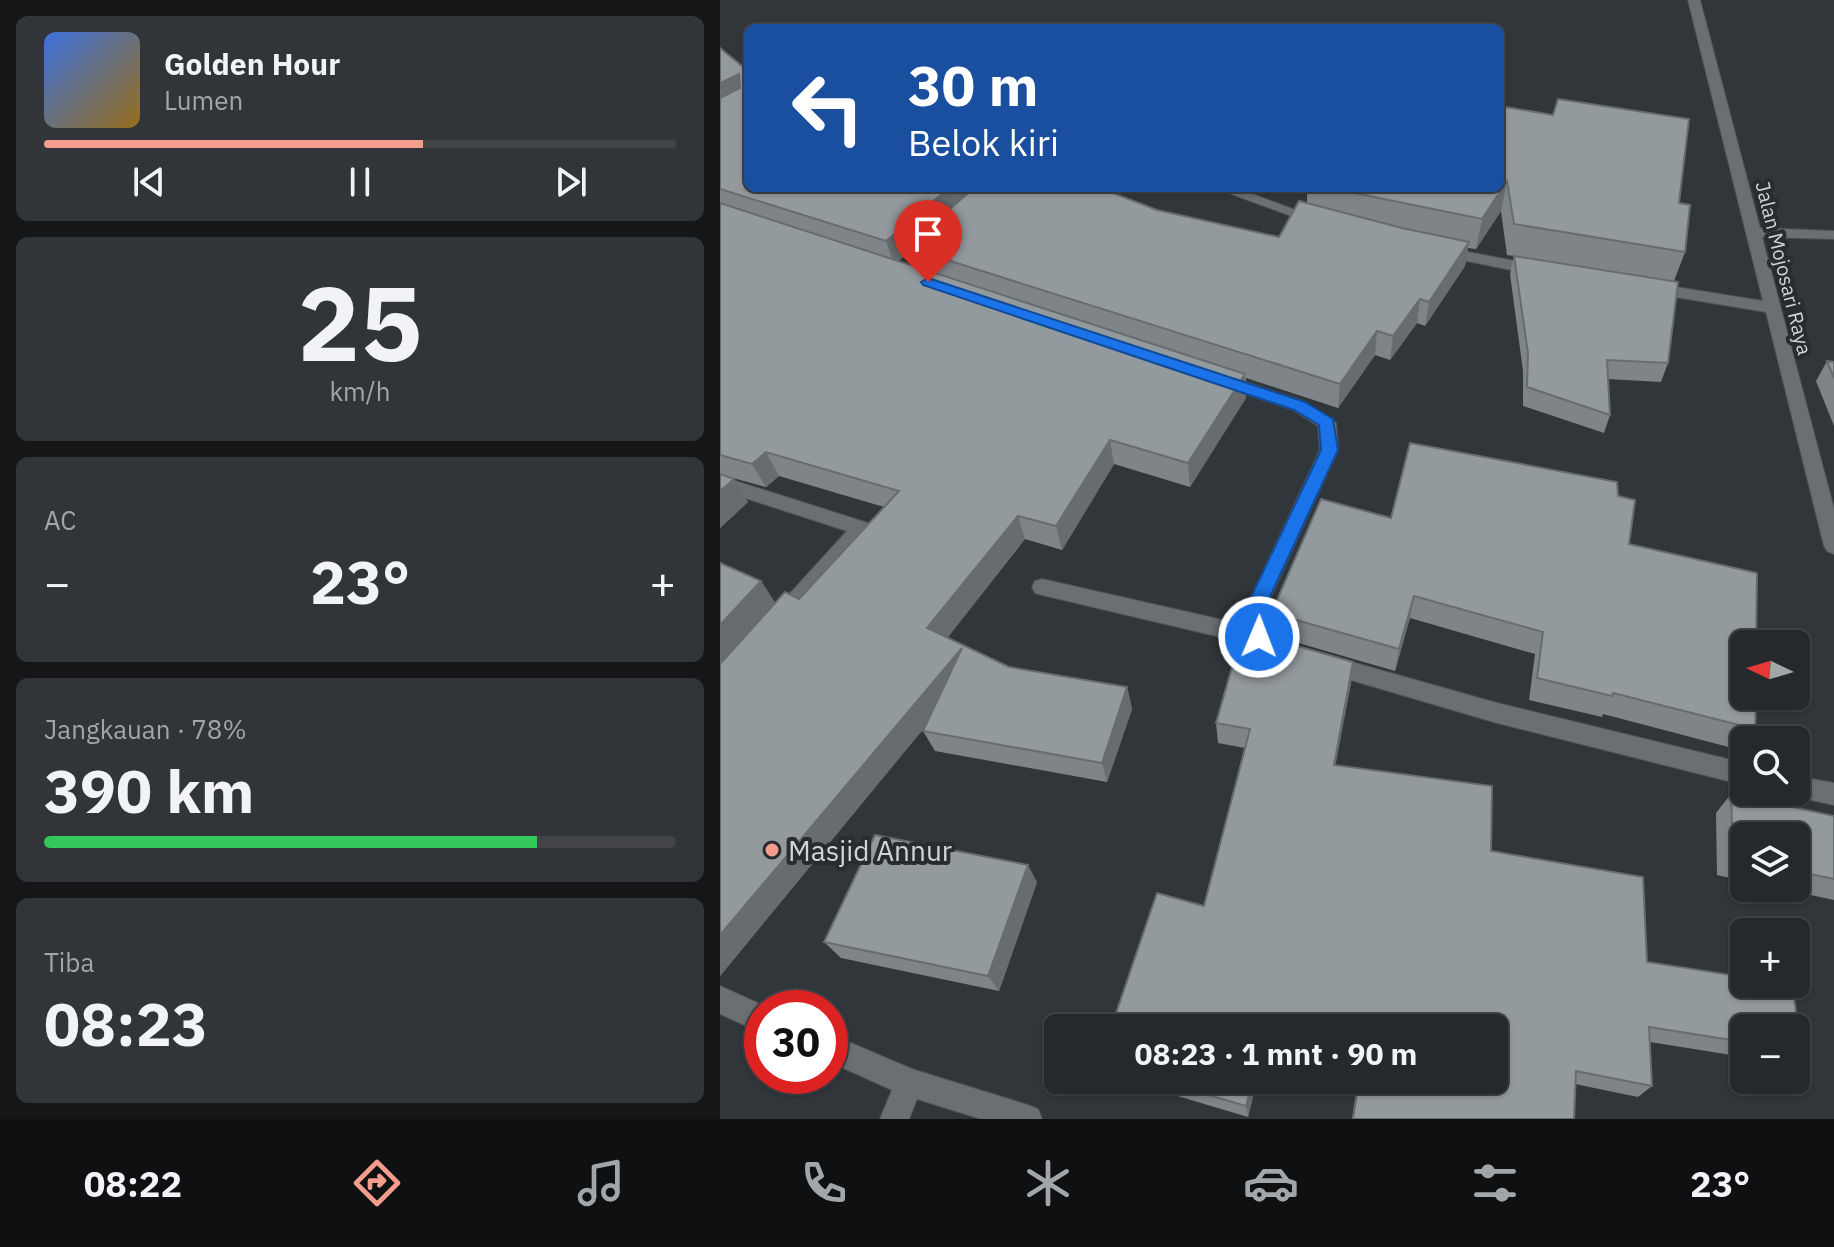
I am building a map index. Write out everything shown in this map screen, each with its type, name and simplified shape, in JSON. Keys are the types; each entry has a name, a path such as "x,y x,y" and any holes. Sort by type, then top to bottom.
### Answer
{"street":[{"name":"Jalan Mojosari Raya","path":"1694,0 1834,546"},
{"path":"1231,192 1336,226"},
{"path":"1755,232 1834,235"},
{"path":"1424,248 1556,273"},
{"path":"1629,285 1773,308"},
{"path":"1210,376 1299,406 1327,423 1329,450 1253,614 1259,637"},
{"path":"720,483 861,528 760,639"},
{"path":"1042,587 1259,637 1281,650 1497,713 1730,771"},
{"path":"1810,790 1834,794"},
{"path":"720,1000 744,1011"},
{"path":"848,1056 910,1083 1028,1119"},
{"path":"894,1119 910,1083"}],"building":[{"path":"720,48 744,68 744,192 944,192 886,241 720,189 720,98 740,88 739,74 720,83"},
{"path":"1558,99 1689,119 1679,203 1690,205 1685,252 1514,224 1507,181 1504,186 1504,107 1553,115"},
{"path":"969,192 1110,192 1157,210 1279,237 1299,201 1469,242 1429,302 1420,299 1393,336 1377,331 1340,384 906,247"},
{"path":"1350,192 1500,192 1482,219"},
{"path":"720,203 1245,374 1188,463 1110,440 1056,526 1018,516 927,628 1009,667 1127,687 1102,763 923,731 962,648 720,935 720,664 785,592 799,599 899,491 766,452 752,464 720,455"},
{"path":"1514,256 1678,282 1668,363 1607,360 1610,415 1527,387 1528,353"},
{"path":"1827,361 1834,362 1834,378"},
{"path":"1410,443 1617,482 1618,496 1635,500 1629,544 1757,573 1756,630 1730,630 1730,710 1756,710 1755,726 1743,726 1613,693 1612,696 1537,678 1543,632 1414,596 1399,649 1289,618 1273,609 1321,499 1391,518"},
{"path":"720,474 734,479 720,491"},
{"path":"720,563 761,581 720,625"},
{"path":"1264,633 1280,641 1353,662 1334,765 1492,786 1491,851 1643,877 1647,962 1730,975 1730,998 1794,998 1796,1014 1730,1014 1730,1040 1649,1027 1652,1086 1576,1071 1574,1119 1353,1119 1357,1094 1508,1094 1508,1014 1116,1014 1157,893 1204,906 1250,729 1216,723 1237,650 1256,654"},
{"path":"1731,806 1787,806 1834,816 1834,879 1810,874 1810,822 1732,822"},
{"path":"875,835 1028,865 988,976 824,942"},
{"path":"1205,1094 1249,1094 1246,1106"}],"place":[{"name":"Masjid Annur","path":"772,850"}],"route":[{"path":"928,282 1299,406 1327,423 1329,450 1253,614 1259,637"}]}
